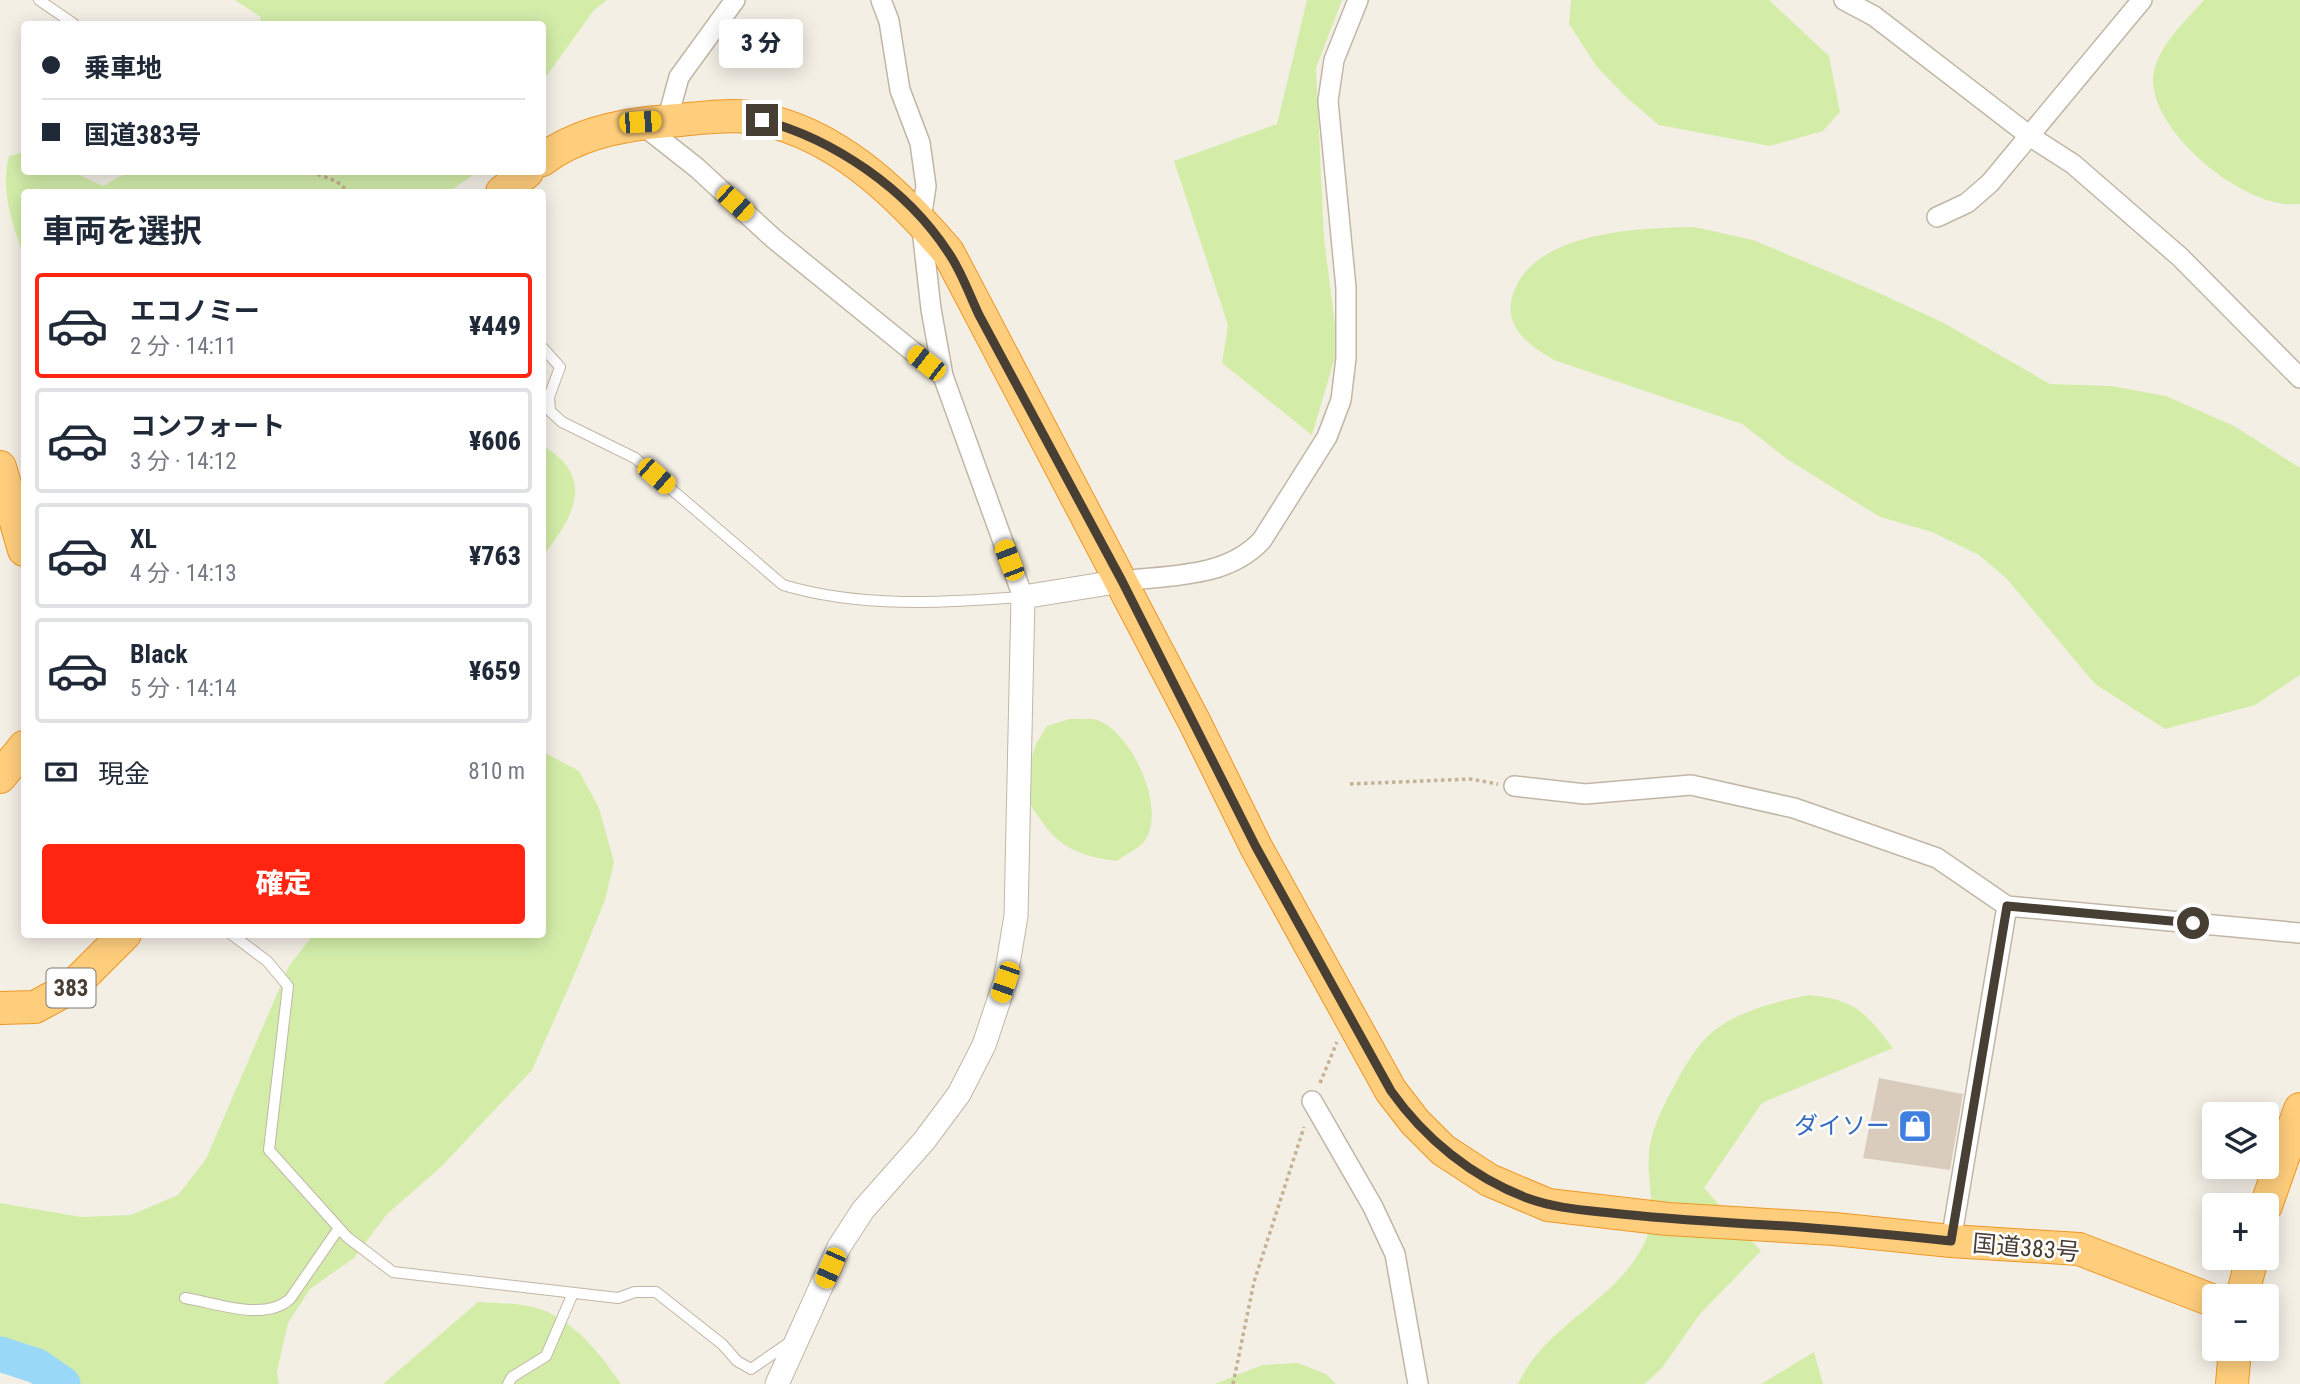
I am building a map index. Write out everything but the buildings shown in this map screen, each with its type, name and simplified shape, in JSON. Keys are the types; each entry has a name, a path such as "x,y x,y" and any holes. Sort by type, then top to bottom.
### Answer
{"highway":[{"name":"国道383号","path":"546,157 555,150 604,131 653,122 748,117 817,139 881,180 921,220 948,252 1122,581 1256,847 1391,1091 1415,1122 1443,1150 1489,1180 1525,1197 1570,1208 1668,1219 1834,1228 1951,1241 2079,1249 2202,1296"},
{"path":"506,189 523,175"},
{"path":"0,467 21,540"},
{"path":"0,777 21,751"},
{"name":"383","path":"0,1009 35,1007 72,987 121,938"},
{"path":"2271,1193 2300,1109"},
{"path":"2232,1384 2234,1361"}],"street":[{"path":"735,0 679,77 653,122 794,255 943,376"},
{"path":"777,1384 839,1247 863,1210 924,1141 959,1094 984,1045 1005,982 1016,916 1023,597 943,376 931,309 921,220 926,186 920,143 900,90 890,21 881,0"},
{"path":"1023,597 1223,568 1248,555 1262,540 1326,437 1341,400 1346,358 1346,288 1328,101 1334,60 1358,0"},
{"path":"1844,0 1874,16 2031,137 2073,164 2180,257 2300,377"},
{"path":"1937,217 1967,203 1990,183 2031,137 2142,0"},
{"path":"1514,786 1586,794 1691,785 1794,808 1937,858 2007,906 2300,933"},
{"path":"1951,1241 2007,906"},
{"path":"1312,1101 1373,1207 1395,1254 1418,1384"}],"lane":[{"path":"38,0 70,21"},
{"path":"546,351 560,367 549,397 550,411 562,422 635,458 783,585 807,592 864,599 940,604 1023,597"},
{"path":"235,938 267,961 288,986 269,1150 339,1228 393,1272 618,1298 635,1292 656,1292 722,1344 737,1361 751,1369 800,1335"},
{"path":"185,1298 262,1311 279,1309 290,1299 339,1228"},
{"path":"508,1384 512,1377 546,1356 573,1293"}],"path":[{"path":"319,175 336,181 345,189"},
{"path":"1350,784 1470,779 1514,786"},
{"path":"1233,1384 1254,1282 1312,1101 1349,1015"}],"green space":[{"path":"235,0 607,0 594,10 546,77 546,21 260,21 261,17"},
{"path":"1307,0 1342,0 1316,68 1324,239 1338,347 1312,435 1222,363 1228,325 1174,161 1277,124"},
{"path":"1571,0 1769,0 1829,56 1840,112 1823,131 1770,146 1659,125 1627,98 1597,67 1569,24"},
{"path":"2204,0 2300,0 2300,204 2279,203 2255,195 2231,183 2207,166 2186,146 2157,102 2153,81 2158,58 2171,37"},
{"path":"21,153 21,175 79,175 103,186 123,175 474,175 452,189 21,189 21,248 7,194 9,156"},
{"path":"1694,227 1753,240 1870,289 1942,322 2050,384 2111,386 2166,396 2234,426 2300,468 2300,675 2255,705 2165,729 2095,684 2007,579 1979,555 1932,532 1880,517 1787,459 1742,424 1554,360 1520,334 1511,316 1513,294 1525,273 1542,257 1565,245 1590,237 1645,229"},
{"path":"546,448 560,458 570,471 575,484 570,513 546,552"},
{"path":"1070,719 1097,720 1110,727 1134,755 1149,792 1152,811 1150,828 1144,842 1117,861 1082,853 1058,840 1040,819 1021,789 1036,744 1047,726"},
{"path":"546,754 579,771 599,808 614,862 605,900 532,1070 442,1166 387,1214 354,1258 310,1289 288,1323 277,1371 279,1384 50,1384 0,1346 0,1203 81,1217 131,1215 178,1195 206,1159 289,966 311,938 546,938"},
{"path":"1809,995 1849,1004 1875,1025 1893,1048 1762,1103 1704,1188 1761,1251 1700,1314 1662,1368 1645,1384 1518,1384 1529,1364 1544,1347 1626,1271 1646,1240 1652,1204 1649,1155 1652,1138 1664,1105 1696,1050 1710,1034 1735,1017 1780,1001"},
{"path":"478,1302 533,1307 560,1318 594,1348 621,1384 383,1384"},
{"path":"1814,1352 1823,1384 1761,1384"},
{"path":"1298,1363 1326,1374 1336,1384 1215,1384 1262,1365"}],"waterway":[{"path":"0,1354 37,1366 63,1384"}],"place":[{"name":"ダイソー","path":"1915,1126"}],"route":[{"path":"762,120 817,139 881,180 948,252 1122,581 1256,847 1391,1091 1415,1122 1443,1150 1489,1180 1548,1205 1570,1208 1668,1219 1834,1228 1951,1241 2007,906 2193,923"}]}
